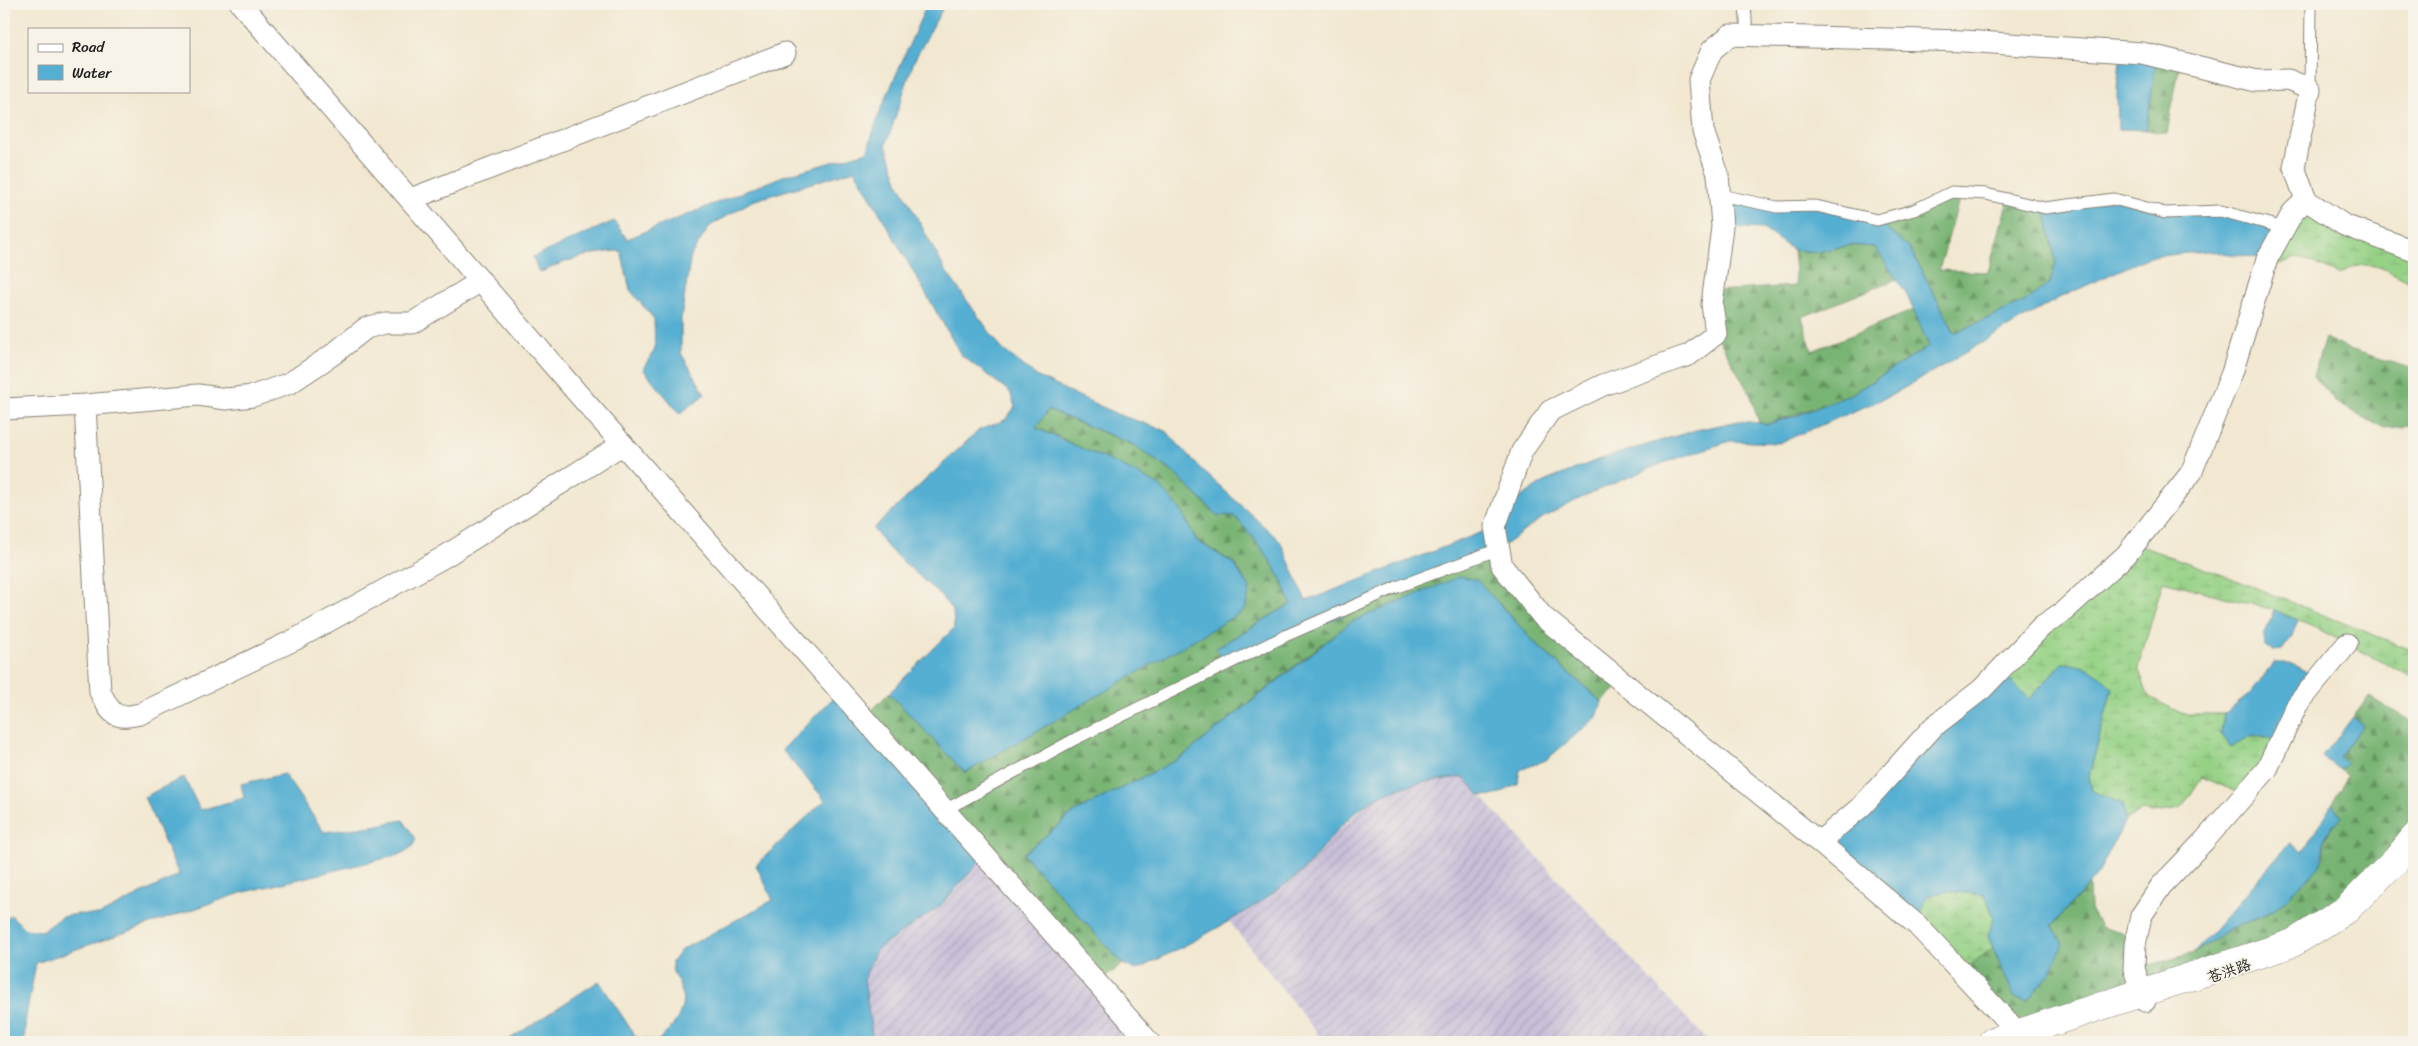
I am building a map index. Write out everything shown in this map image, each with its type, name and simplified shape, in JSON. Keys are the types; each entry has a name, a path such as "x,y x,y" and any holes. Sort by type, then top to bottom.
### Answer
{"main road":[{"name":"苍洪路","path":"1992,1042 2019,1038 2297,948 2352,913 2412,852"}],"street":[{"path":"241,4 622,444 1148,1042"},
{"path":"2019,1038 1916,925 1819,842 1543,617 1502,566 1495,527 1522,450 1550,411 1603,385 1689,355 1716,334 1712,304 1722,228 1720,195 1718,174 1704,131 1700,80 1712,50 1730,35 1964,42 2142,53 2257,81 2288,80 2310,89 2294,167 2306,200 2344,226 2414,251"},
{"path":"410,199 785,53"},
{"path":"1819,842 1862,806 1932,727 1982,690 2042,626 2063,612 2126,555 2191,473 2232,373 2266,259 2293,212 2306,200"},
{"path":"4,409 85,406 198,395 226,399 253,396 290,382 332,356 366,328 385,323 412,323 481,281"},
{"path":"85,406 100,692 110,711 124,718 140,714 304,634 444,557 622,444"},
{"path":"2144,997 2134,969 2134,944 2141,916 2161,886 2204,841 2267,769 2297,705 2347,644"}],"lane":[{"path":"1744,4 1747,36"},
{"path":"2310,4 2310,89"},
{"path":"1720,195 1778,207 1816,206 1877,220 1914,210 1952,192 1986,194 2045,208 2114,199 2164,213 2221,211 2284,228"},
{"path":"945,810 1075,739 1285,636 1397,587 1499,548"}],"shaded area":[{"path":"1463,777 1709,1042 1324,1042 1229,921 1264,900 1299,874 1315,859 1333,835 1375,797 1410,784"},
{"path":"985,856 1149,1042 873,1042 864,979 876,950 939,907"}],"green space":[{"path":"2157,57 2180,63 2167,133 2146,130"},
{"path":"1961,193 1939,270 1988,272 2008,200 2045,208 2056,263 2050,283 2026,301 1955,333 1910,249 1877,220"},
{"path":"2306,200 2414,251 2414,284 2386,270 2369,265 2350,268 2339,274 2299,257 2280,264 2267,259"},
{"path":"1850,245 1875,247 1897,279 1802,317 1812,351 1914,310 1929,346 1850,395 1768,424 1759,423 1751,396 1716,334 1714,291 1796,286 1793,250 1817,252"},
{"path":"2325,338 2346,348 2414,369 2414,426 2383,428 2336,402 2313,376"},
{"path":"1048,410 1134,445 1174,473 1217,515 1234,516 1268,557 1280,578 1291,604 1216,648 1499,549 1502,566 1623,682 1602,702 1539,647 1501,605 1322,644 1182,757 1075,812 1023,854 1123,964 1097,983 864,718 889,693 966,773 1250,588 1234,563 1197,541 1180,509 1060,437 1035,428"},
{"path":"2135,544 2231,578 2414,651 2414,678 2320,630 2274,610 2163,581 2138,668 2149,697 2183,714 2224,714 2221,734 2280,739 2244,795 2202,777 2181,809 2154,813 2141,811 2126,819 2121,804 2092,791 2089,776 2112,689 2063,663 2029,699 1999,669"},
{"path":"2369,697 2414,723 2414,848 2352,913 2024,1039 1961,971 1993,948 1998,961 2052,925 2089,884 2090,909 2100,927 2136,937 2135,969 2194,953 2227,931 2274,910 2324,858 2325,839 2343,817 2332,803 2348,776 2340,770 2347,763 2339,757 2362,726 2353,717"},
{"path":"1945,891 1985,895 1994,917 1988,936 1993,948 1961,971 1917,925 1927,896"}],"water":[{"path":"927,4 945,4 914,61 886,145 899,184 945,270 1002,349 1038,377 1117,414 1166,431 1200,468 1280,541 1306,601 1495,527 1515,501 1546,481 1600,459 1696,430 1739,421 1768,424 1795,416 1850,395 1929,346 1906,293 1875,247 1850,245 1817,252 1793,250 1763,229 1722,227 1720,195 1777,207 1816,206 1877,220 1910,249 1955,333 2026,301 2050,283 2056,263 2045,208 2114,199 2165,213 2221,211 2284,228 2267,259 2207,251 2149,257 2059,298 1892,395 1779,443 1730,441 1663,463 1591,493 1544,517 1499,549 1226,665 1216,648 1291,604 1281,579 1268,557 1234,516 1217,515 1174,473 1134,445 1048,410 1036,428 1124,467 1160,486 1180,509 1197,541 1233,563 1250,588 1245,610 965,773 889,693 954,628 953,611 938,593 889,549 873,529 979,430 1005,420 1015,407 1010,392 961,355 855,170 752,201 710,226 691,255 681,318 681,353 705,394 680,414 643,369 655,349 654,319 630,290 621,251 599,253 579,258 539,273 533,257 614,221 627,239 783,176 867,152 879,114"},
{"path":"2121,52 2157,57 2146,130 2118,129 2117,88"},
{"path":"1461,576 1477,580 1539,647 1602,702 1597,717 1546,760 1520,770 1518,784 1496,795 1481,796 1463,777 1406,786 1376,798 1347,820 1311,862 1297,876 1278,890 1219,927 1136,970 1123,964 1023,854 1075,812 1182,757 1351,622"},
{"path":"2274,610 2298,620 2291,638 2282,650 2274,651 2265,646 2264,636"},
{"path":"2063,663 2091,670 2101,677 2112,689 2089,776 2092,791 2122,804 2126,819 2098,874 2052,925 2063,944 2050,974 2027,1001 2014,997 1988,936 1994,917 1985,895 1946,891 1927,896 1917,925 1819,842 1999,669 2029,699"},
{"path":"2274,663 2290,663 2318,678 2280,739 2253,735 2231,747 2221,734 2224,714 2249,695"},
{"path":"840,691 985,856 939,907 876,950 864,979 873,1042 505,1042 599,981 636,1037 657,1041 669,1030 678,1017 682,1003 682,995 673,973 672,962 681,950 773,900 756,865 825,800 782,750"},
{"path":"2353,717 2363,725 2339,757 2347,763 2340,770 2322,757"},
{"path":"284,774 324,832 403,820 416,839 412,847 399,855 241,893 36,963 26,1016 24,1042 4,1042 4,921 11,915 25,929 42,931 61,917 78,914 99,915 179,875 144,797 184,777 200,810 244,798 241,784"},
{"path":"2332,803 2343,817 2331,828 2326,836 2319,867 2274,910 2227,931 2194,953 2290,843 2303,852"}]}
